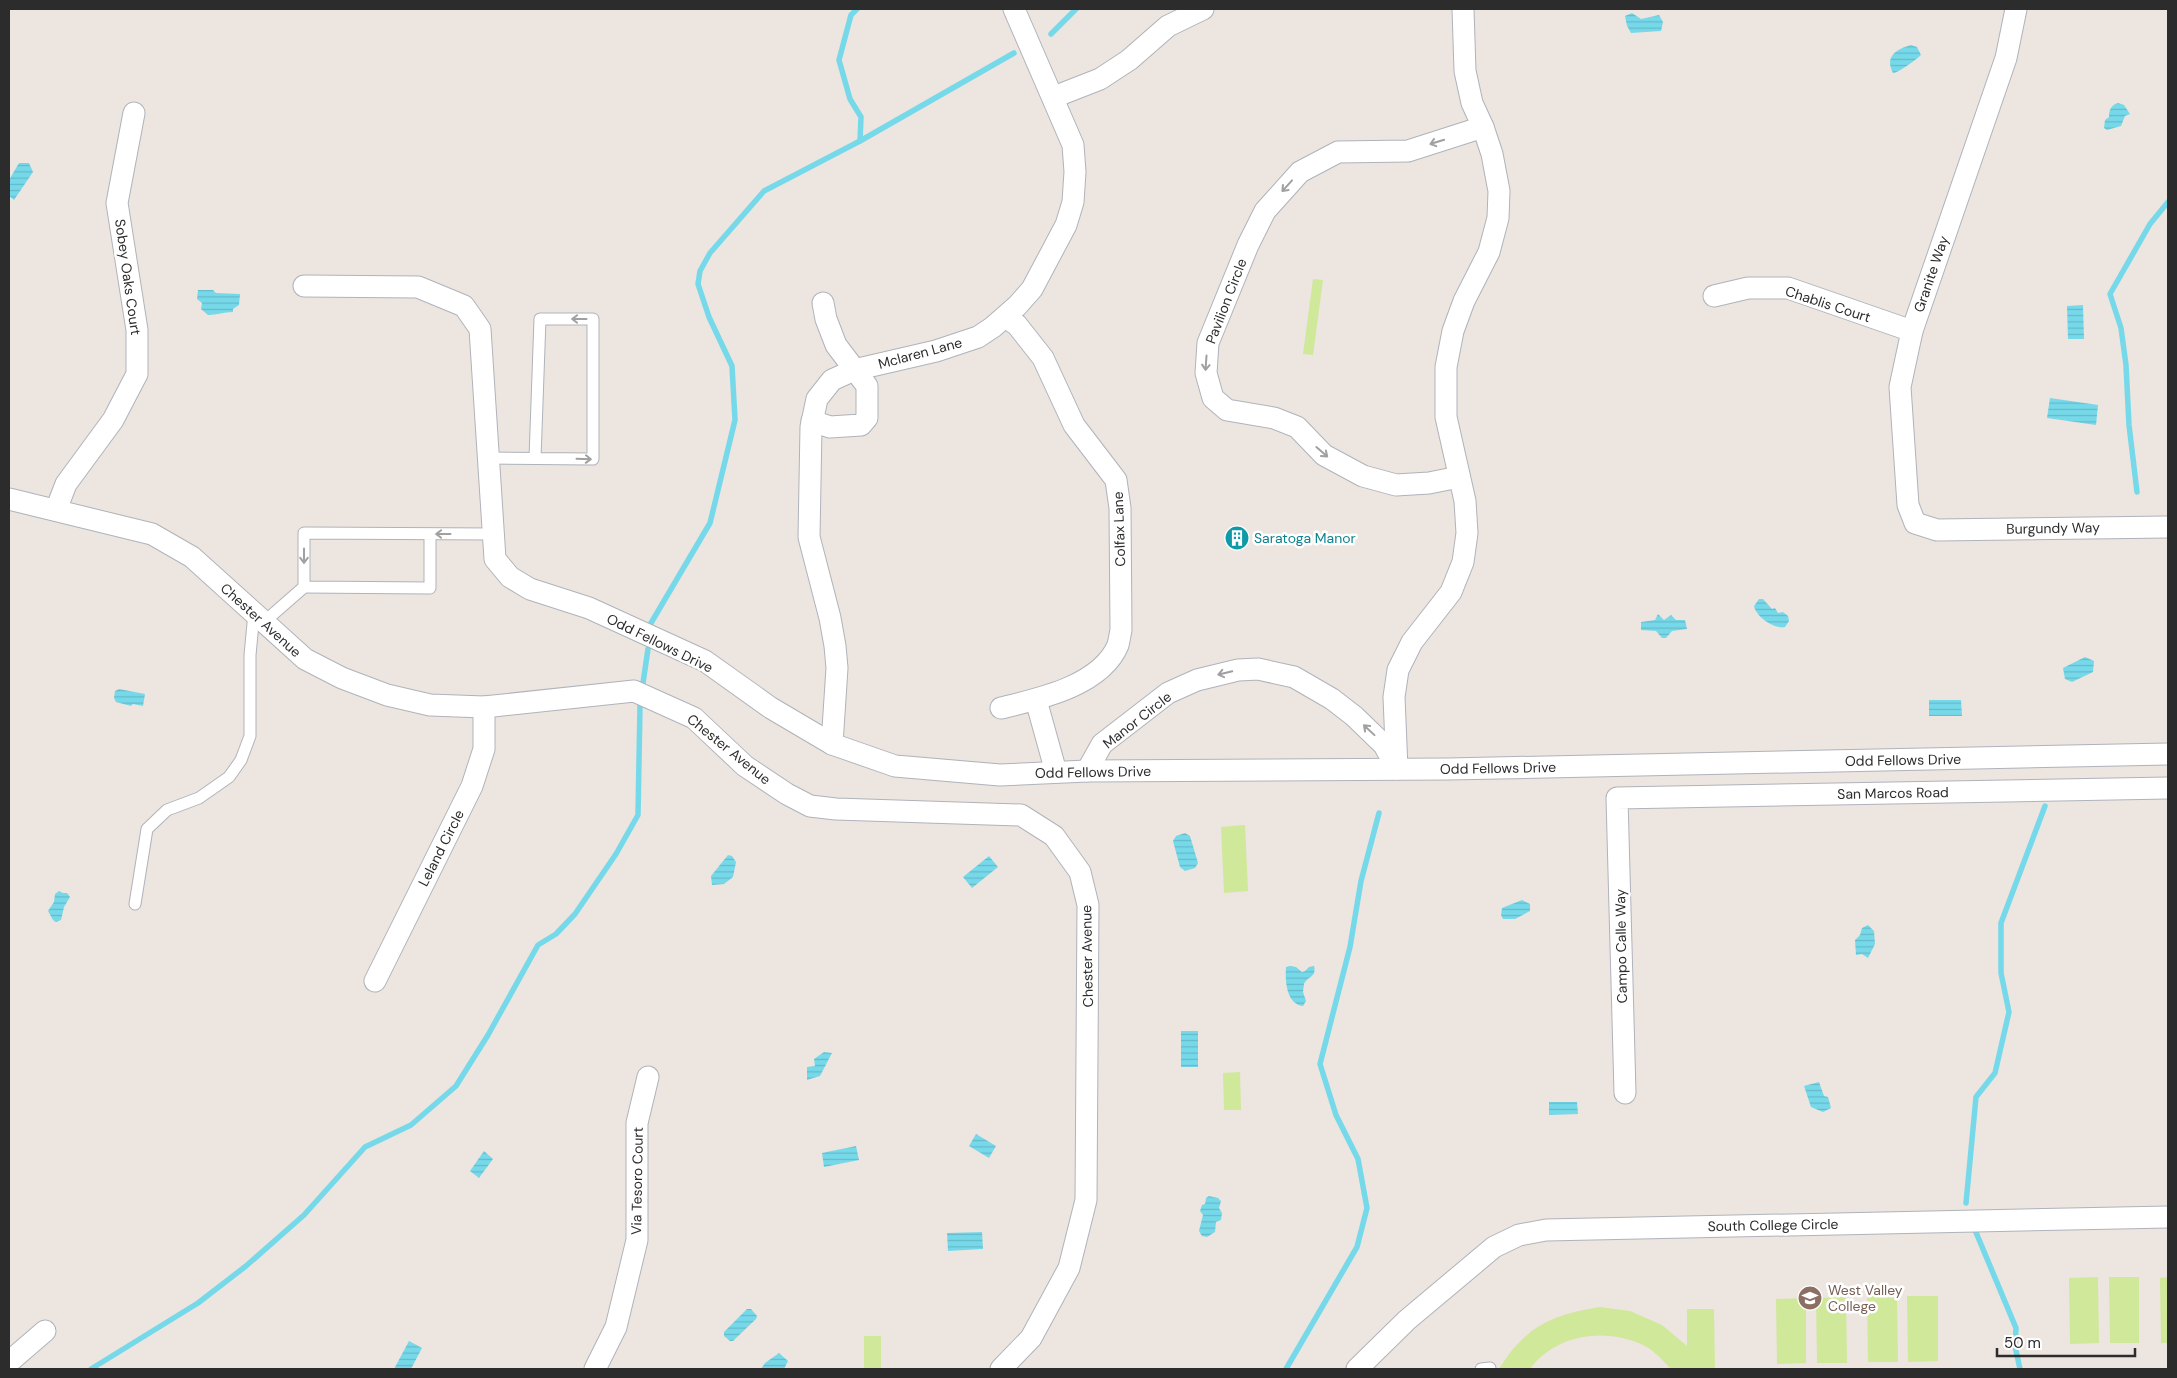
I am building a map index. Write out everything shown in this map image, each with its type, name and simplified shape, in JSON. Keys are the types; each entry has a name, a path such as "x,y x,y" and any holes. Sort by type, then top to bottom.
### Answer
{"street":[{"name":"Mclaren Lane","path":"832,744 837,668 835,646 830,618 809,537 809,462 812,421 817,399 832,380 854,370 936,352 969,340 993,327 1032,289 1066,226 1073,202 1076,172 1074,144 1014,9"},
{"path":"1054,97 1100,79 1129,60 1168,26 1203,9"},
{"path":"1397,769 1394,697 1398,670 1412,642 1451,592 1463,562 1467,533 1465,501 1445,403 1446,367 1453,331 1464,301 1489,252 1498,218 1499,190 1492,154 1484,127 1472,103 1465,71 1463,9"},
{"name":"Granite Way","path":"1937,530 1916,523 1908,505 1900,387 1912,331 2006,58 2016,9"},
{"name":"Sobey Oaks Court","path":"56,510 66,484 113,420 137,374 138,330 117,203 134,113"},
{"name":"Pavilion Circle","path":"1459,477 1428,483 1396,485 1363,476 1324,455 1297,427 1274,418 1227,410 1213,398 1206,373 1208,343 1265,211 1300,172 1338,152 1408,151 1484,127"},
{"name":"Odd Fellows Drive","path":"304,286 418,287 464,306 480,329 495,559 510,577 530,589 589,608 705,661 771,708 832,744 895,766 1000,774 1087,770 1397,769 2168,754"},
{"name":"Chablis Court","path":"1714,296 1748,288 1788,288 1912,331"},
{"name":"Mclaren Lane","path":"812,421 830,427 861,425 867,418 867,386 836,345 826,319 823,303"},
{"name":"Colfax Lane","path":"1001,708 1036,700 1091,676 1107,662 1118,646 1121,630 1120,508 1116,480 1074,425 1043,358 1017,325 1005,317"},
{"name":"Chester Avenue","path":"9,499 152,534 192,557 305,659 342,678 387,695 430,705 484,707 634,690 694,718 745,766 787,794 810,806 836,810 1021,815 1054,836 1080,872 1088,905 1086,1200 1069,1268 1031,1338 1001,1369"},
{"name":"Burgundy Way","path":"1937,530 2168,527"},
{"name":"Manor Circle","path":"1087,770 1102,744 1168,693 1197,680 1238,670 1258,669 1294,677 1332,699 1354,716 1384,745 1397,769"},
{"path":"1036,700 1056,772"},
{"name":"Leland Circle","path":"375,982 472,786 484,749 484,707"},
{"name":"San Marcos Road","path":"1617,798 2168,788"},
{"name":"Campo Calle Way","path":"1617,798 1625,1093"},
{"name":"Via Tesoro Court","path":"595,1369 616,1327 637,1240 637,1123 648,1077"},
{"name":"South College Circle","path":"1357,1369 1407,1320 1494,1247 1520,1235 1546,1230 2168,1217"},
{"path":"9,1362 45,1331"}],"lane":[{"path":"488,458 593,459 593,319 540,319 535,458"},
{"path":"304,587 304,533 492,534"},
{"path":"134,904 147,829 167,810 199,798 229,777 241,760 250,736 250,655 259,618 304,587 430,588 430,534"}],"green space":[{"path":"1313,279 1323,280 1313,355 1303,354"},
{"path":"1245,825 1248,891 1224,893 1221,827"},
{"path":"1240,1072 1241,1110 1224,1110 1223,1073"},
{"path":"2098,1277 2099,1343 2070,1344 2069,1278"},
{"path":"2109,1277 2139,1277 2139,1343 2110,1343"},
{"path":"2168,1277 2168,1343 2161,1343 2160,1278"},
{"path":"1867,1296 1897,1296 1898,1362 1868,1362"},
{"path":"1907,1296 1938,1296 1938,1361 1908,1362"},
{"path":"1846,1297 1847,1363 1817,1363 1816,1298"},
{"path":"1806,1298 1806,1363 1777,1364 1776,1299"},
{"path":"1600,1307 1630,1311 1662,1325 1687,1346 1687,1309 1714,1309 1715,1369 1671,1369 1645,1346 1631,1340 1599,1335 1568,1341 1541,1357 1530,1369 1499,1369 1519,1342 1541,1325 1567,1314"},
{"path":"864,1336 881,1336 881,1369 864,1369"}],"water":[{"path":"1632,13 1641,19 1659,15 1663,22 1661,31 1631,33 1625,16"},
{"path":"1911,45 1917,47 1921,55 1893,73 1890,62 1893,54"},
{"path":"2118,103 2124,105 2130,114 2125,116 2121,126 2107,130 2104,128 2105,120 2109,117 2112,106"},
{"path":"19,163 29,163 33,172 14,200 9,196 9,180"},
{"path":"198,290 240,294 239,305 233,309 233,312 208,315 201,309 202,303 197,299"},
{"path":"2083,305 2084,339 2068,339 2067,306"},
{"path":"2050,398 2098,405 2096,425 2047,418"},
{"path":"1759,599 1763,599 1772,609 1775,608 1778,613 1783,612 1788,616 1789,621 1785,627 1771,624 1758,614 1754,606"},
{"path":"1658,614 1664,620 1671,615 1676,620 1685,620 1687,629 1672,631 1666,638 1662,638 1656,631 1641,630 1641,622 1655,620"},
{"path":"2085,657 2094,661 2093,672 2072,682 2065,679 2063,668"},
{"path":"119,689 145,694 143,706 133,704 131,706 116,702 114,698 115,691"},
{"path":"1929,700 1961,700 1962,716 1929,716"},
{"path":"1185,833 1190,836 1198,863 1195,868 1185,871 1180,867 1173,841 1176,836"},
{"path":"728,855 732,856 736,862 733,877 724,884 712,885 711,876"},
{"path":"989,856 998,867 972,888 963,877"},
{"path":"59,891 67,893 70,897 64,907 61,920 56,922 48,911 54,902 55,894"},
{"path":"1522,900 1530,904 1530,911 1515,919 1503,919 1501,915 1502,908"},
{"path":"1868,925 1874,931 1875,944 1868,958 1862,954 1856,955 1855,940 1860,935 1862,928"},
{"path":"1314,966 1313,974 1304,984 1303,992 1306,1001 1303,1006 1293,1001 1288,991 1286,967 1296,967 1302,972"},
{"path":"1181,1031 1198,1031 1198,1067 1181,1067"},
{"path":"824,1052 832,1053 820,1076 807,1080 807,1067 815,1066 814,1059"},
{"path":"1819,1082 1824,1096 1828,1097 1831,1108 1823,1112 1811,1107 1804,1086"},
{"path":"1549,1102 1577,1102 1578,1114 1549,1115"},
{"path":"976,1134 996,1146 989,1158 969,1146"},
{"path":"856,1146 859,1160 824,1167 822,1153"},
{"path":"484,1151 493,1159 479,1178 470,1171"},
{"path":"1209,1196 1218,1198 1221,1201 1219,1208 1222,1213 1221,1220 1216,1222 1215,1232 1207,1237 1202,1236 1199,1231 1203,1215 1200,1211 1202,1205 1205,1204 1206,1198"},
{"path":"982,1232 983,1249 948,1251 947,1233"},
{"path":"747,1309 751,1309 757,1316 756,1319 733,1341 730,1341 724,1336 724,1332"},
{"path":"409,1341 422,1348 411,1369 394,1369"},
{"path":"779,1353 788,1361 784,1369 761,1369 765,1363"}],"waterway":[{"path":"651,623 710,523 735,420 732,366 709,317 698,284 700,271 710,253 764,191 860,141 861,117 850,99 839,60 851,15 857,9"},
{"path":"1051,34 1076,9"},
{"path":"860,141 1014,53"},
{"path":"2137,492 2121,328 2110,294 2150,224 2168,202"},
{"path":"643,683 648,649"},
{"path":"91,1369 198,1303 246,1266 304,1215 365,1147 411,1125 456,1086 488,1035 538,945 556,934 575,914 616,854 638,815 640,706"},
{"path":"1966,1203 1976,1097 1995,1073 2009,1012 2001,973 2001,923 2045,806"},
{"path":"1286,1369 1357,1247 1367,1208 1358,1159 1336,1115 1320,1064 1350,947 1361,881 1379,813"},
{"path":"1975,1230 2016,1328 2015,1346 2020,1369"}],"place":[{"name":"Saratoga Manor","path":"1237,538"},
{"name":"West Valley College","path":"1810,1298"}]}
